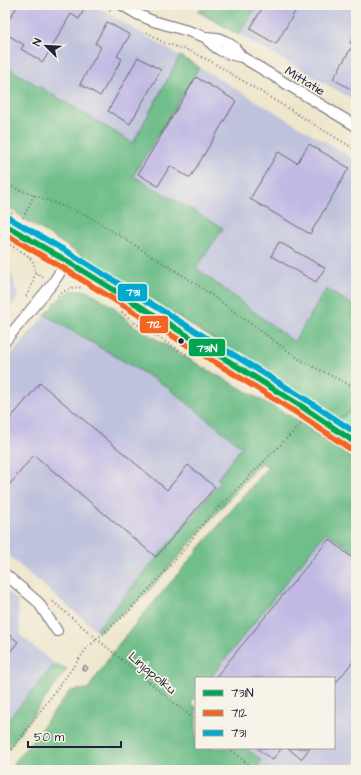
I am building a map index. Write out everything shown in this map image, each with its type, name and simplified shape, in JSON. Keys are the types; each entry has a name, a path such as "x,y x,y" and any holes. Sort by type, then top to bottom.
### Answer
{"main road":[{"path":"5,225 67,261 356,443"}],"street":[{"name":"Mittatie","path":"122,5 153,21 188,31 205,38 218,38 225,41 234,47 242,57 356,126"},
{"path":"5,341 53,283 67,261"},
{"path":"5,574 38,602 57,631"}],"path":[{"path":"103,5 113,11"},
{"path":"146,31 162,42 190,50 212,62 356,150"},
{"path":"5,184 88,216 113,230 194,283 302,361 356,388"},
{"path":"21,222 34,195"},
{"path":"8,243 30,258 34,264 35,272 31,288 22,302"},
{"path":"65,290 73,287 82,287 87,289"},
{"path":"120,310 135,323 187,354"},
{"path":"5,758 88,647 127,612 178,557 207,519 307,418 309,412"},
{"name":"Linjapolku","path":"46,596 195,720"},
{"path":"230,749 255,770"}],"shaded area":[{"path":"5,5 94,5 180,56 133,143 5,66"},
{"path":"257,5 356,5 356,101 239,35"},
{"path":"199,67 356,160 356,307 325,289 294,342 196,268 223,228 133,176"},
{"path":"5,248 18,298 5,315"},
{"path":"45,315 166,386 242,447 218,478 220,483 96,630 5,553 5,362"},
{"path":"326,532 356,553 356,770 260,770 258,768 261,760 247,749 335,749 335,677 211,677"},
{"path":"5,590 18,601 21,636 55,664 5,723"}],"green space":[{"path":"221,5 257,5 239,35 197,11"},
{"path":"180,56 199,67 133,176 223,228 196,268 294,342 326,289 356,307 356,408 339,419 26,220 5,204 5,66 133,143"},
{"path":"83,290 97,296 113,307 133,325 185,357 295,419 356,461 356,553 326,532 211,677 195,677 195,697 191,702 195,706 195,749 247,749 261,760 257,770 9,770 70,691 88,689 118,645 268,467 261,462 146,594 100,631 96,630 220,483 218,478 242,447 166,386 45,315 60,298 71,291"},
{"path":"356,408 356,430 339,419"},
{"path":"55,664 67,669 5,753 5,723"}],"building":[{"path":"18,5 86,6 79,19 71,14 43,62 21,49 24,45 5,33 5,26"},
{"path":"264,5 299,5 276,44 250,29"},
{"path":"107,22 130,35 117,56 122,59 100,96 80,84 101,47 95,43"},
{"path":"356,32 356,92 333,79 353,45 350,43"},
{"path":"138,57 161,70 130,124 108,111"},
{"path":"196,77 236,101 190,178 170,166 158,186 138,174"},
{"path":"309,144 349,168 310,234 250,199 278,152 297,163"},
{"path":"279,242 325,268 316,282 271,256"},
{"path":"40,383 167,490 188,465 215,487 156,557 34,455 5,490 5,425"},
{"path":"329,539 356,561 356,658 335,684 335,677 216,677"},
{"path":"5,631 18,642 5,658"},
{"path":"85,665 88,668 85,672 82,669"},
{"path":"258,749 281,749 272,760"},
{"path":"289,749 309,749 301,759"}],"transit line":[{"name":"731","path":"9,218 71,254 305,399 356,433"},
{"name":"731N","path":"5,225 67,261 301,406 356,443"},
{"name":"712","path":"5,234 63,268 297,413 352,450"}]}
